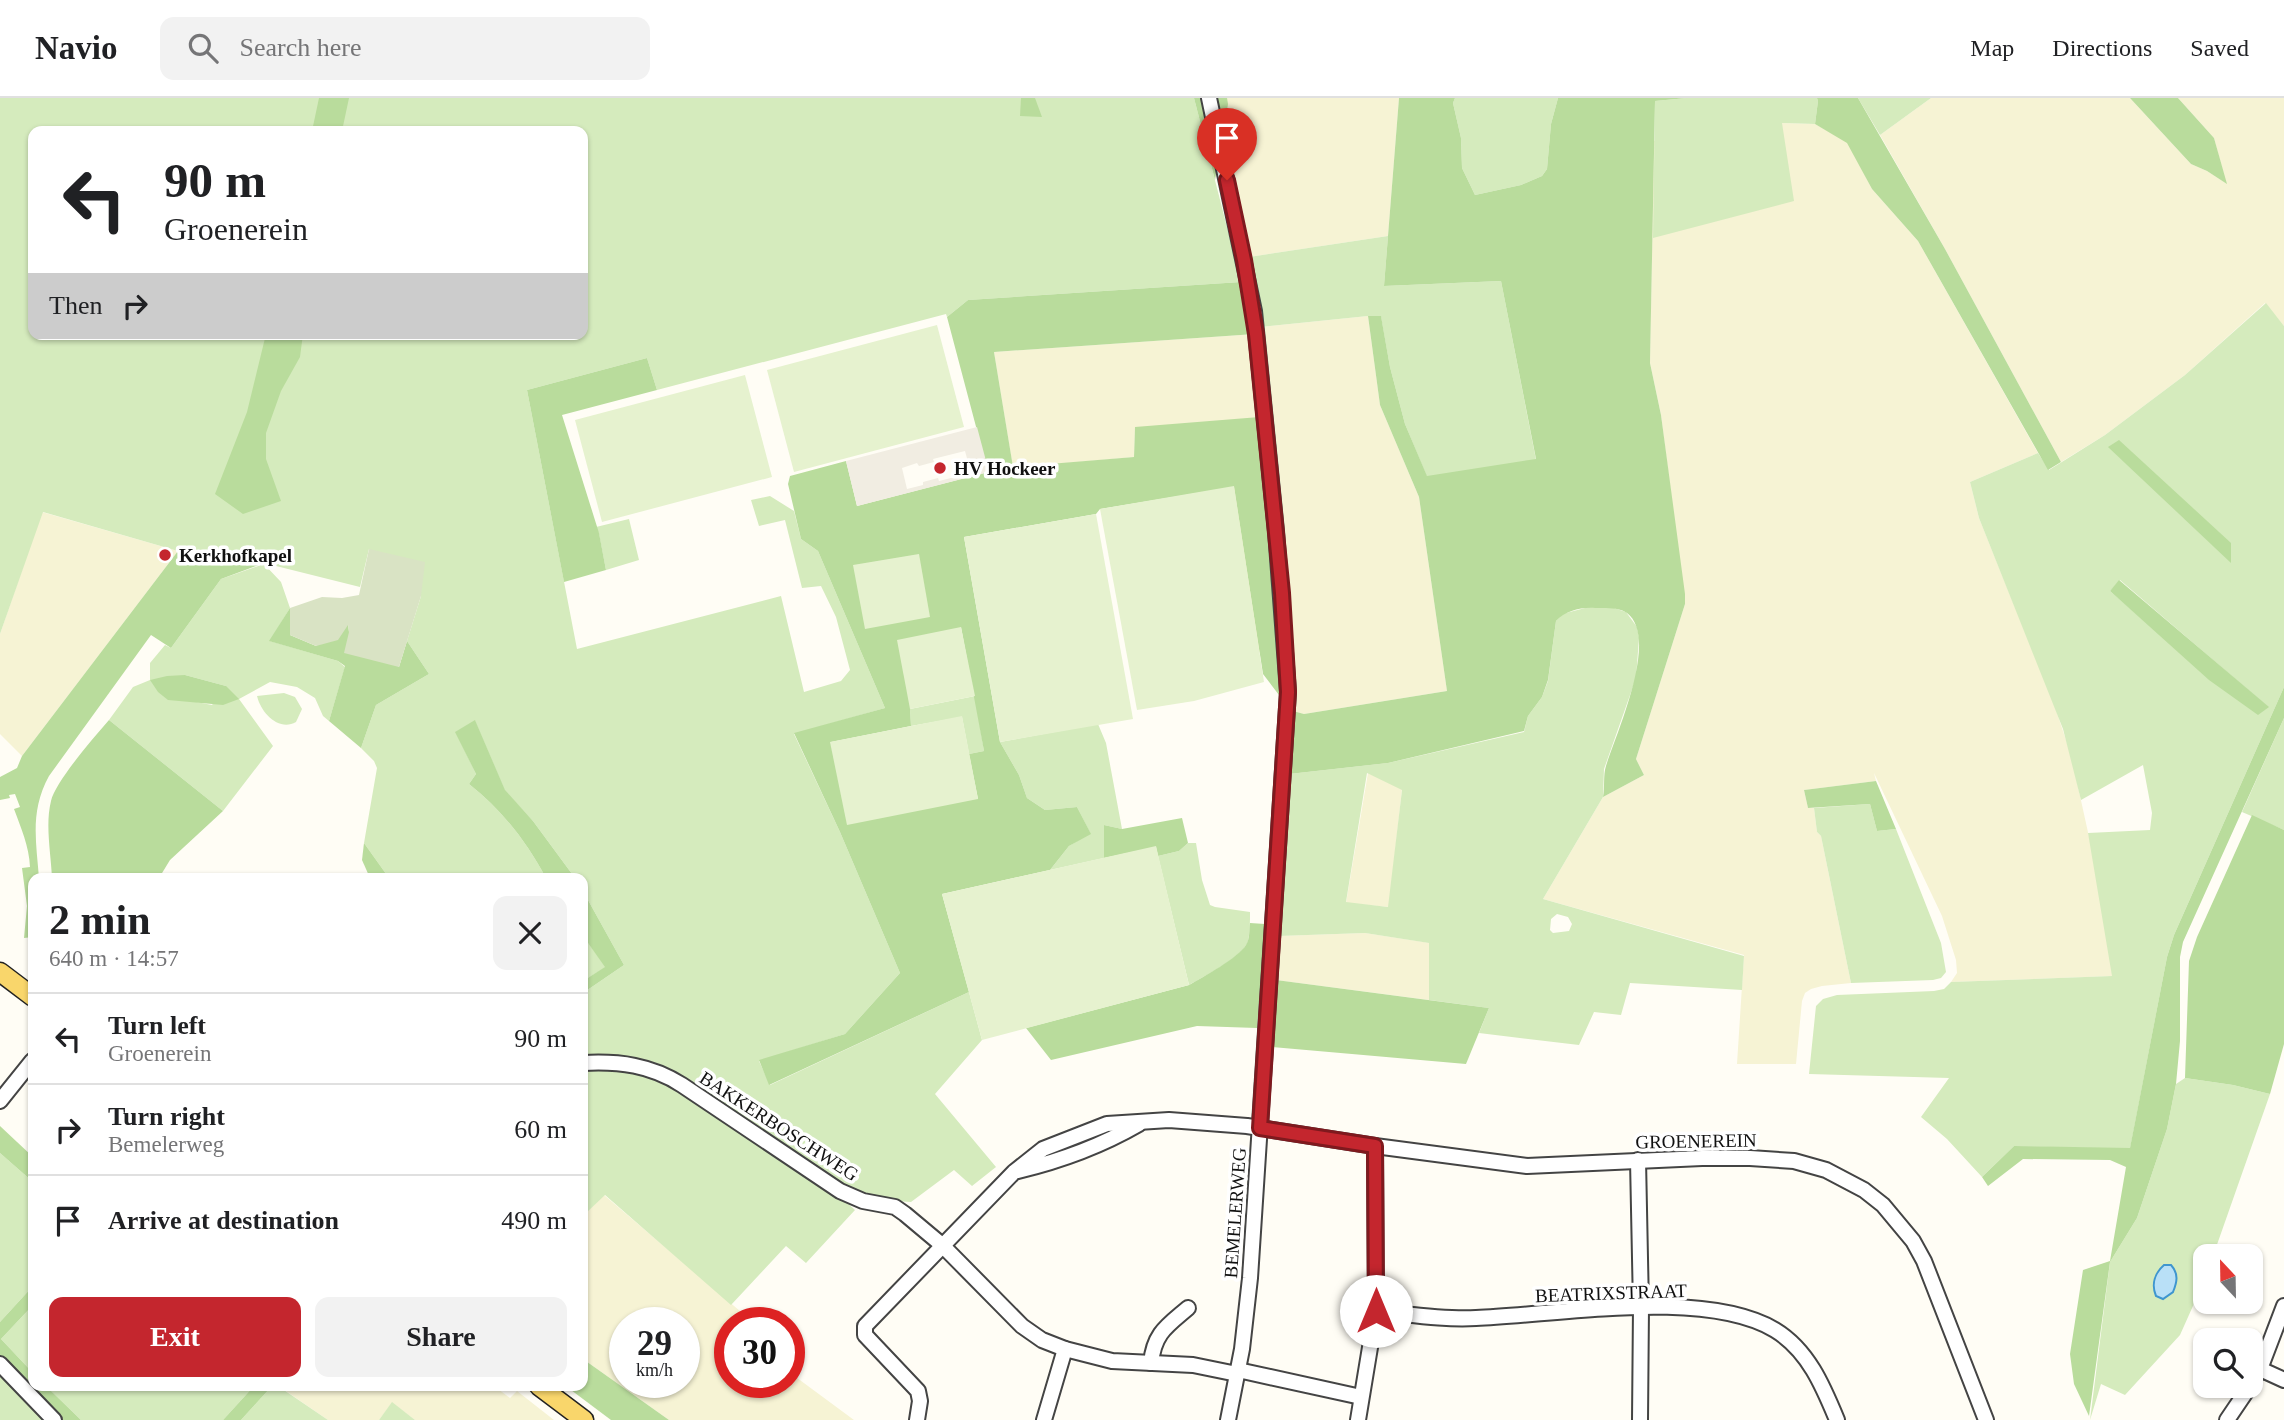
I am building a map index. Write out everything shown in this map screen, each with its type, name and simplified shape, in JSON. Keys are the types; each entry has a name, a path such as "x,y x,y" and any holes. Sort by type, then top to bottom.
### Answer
{"main road":[{"path":"0,972 28,993"},
{"path":"552,1391 584,1420"}],"street":[{"name":"BEMELERWEG","path":"1209,98 1255,323 1287,666 1287,721 1248,1302 1228,1420"},
{"name":"BAKKERBOSCHWEG","path":"588,1063 610,1062 655,1070 674,1079 840,1191 863,1201 895,1207 942,1245 1031,1335 1052,1345 1112,1361 1193,1365 1238,1372"},
{"path":"0,1101 28,1066"},
{"name":"GROENEREIN","path":"942,1245 1014,1172 1047,1164 1102,1143 1140,1124 1168,1120 1260,1128 1527,1166 1639,1160 1750,1158 1794,1161 1826,1170 1864,1190 1883,1205 1913,1241 1924,1261 1986,1420"},
{"path":"1357,1420 1376,1311 1375,1146"},
{"path":"1639,1160 1640,1420"},
{"path":"917,1420 920,1401 918,1391 863,1330 942,1245"},
{"path":"2263,1361 2284,1306"},
{"path":"1151,1363 1159,1333 1188,1307"},
{"name":"BEATRIXSTRAAT","path":"1376,1311 1473,1318 1641,1307 1742,1315 1774,1330 1791,1342 1807,1359 1824,1386 1837,1420"},
{"path":"1044,1420 1065,1349"},
{"path":"0,1364 54,1420"},
{"path":"2263,1370 2284,1380"},
{"path":"1238,1372 1361,1397"},
{"path":"2227,1420 2241,1398"}],"shaded area":[{"path":"1227,98 1399,98 1388,236 1249,257 1225,138"},
{"path":"1931,98 2130,98 2191,164 2226,183 2214,138 2178,98 2284,98 2284,326 2265,303 2185,375 2105,435 2061,462 1880,135"},
{"path":"1781,123 1815,124 1848,142 1872,189 1918,241 2038,453 1970,482 1979,518 2054,704 2071,755 2093,855 2113,976 1951,982 1957,973 1956,960 1942,916 1874,773 1876,781 1804,790 1808,808 1814,808 1817,832 1821,836 1851,983 1822,986 1805,993 1796,1064 1737,1064 1744,955 1543,899 1603,797 1644,775 1636,759 1685,604 1661,415 1650,363 1654,141"},
{"path":"1368,316 1380,405 1419,497 1447,691 1304,714 1292,711 1135,427 1134,457 1013,468 994,352 1255,334 1261,327"},
{"path":"977,427 989,472 857,506 846,461","holes":["965,451 971,473 939,481 938,478 907,489 902,468 917,463 919,466 934,462 933,459"]},
{"path":"42,512 178,551 22,756 0,734 0,634"},
{"path":"1368,773 1402,789 1389,907 1346,903"},
{"path":"1365,933 1430,943 1429,1000 1276,980 1279,936"},
{"path":"604,1195 735,1307 714,1307 714,1398 805,1398 805,1384 854,1420 669,1420 638,1398 700,1398 700,1307 609,1307 609,1377 588,1363 588,1211"},
{"path":"286,1391 501,1391 510,1398 517,1391 554,1420 415,1420 392,1403 379,1420 328,1420"}],"green space":[{"path":"0,98 1194,98 1241,282 968,300 947,317 946,314 657,390 647,358 527,390 577,649 781,596 804,692 841,681 850,670 836,617 821,586 802,588 785,520 759,526 751,500 770,496 794,511 801,539 818,551 885,708 794,734 840,832 900,973 845,1034 759,1061 770,1085 969,992 982,1040 935,1094 996,1167 972,1186 954,1170 911,1202 842,1198 855,1210 806,1263 786,1246 731,1305 605,1195 588,1211 588,990 624,965 588,900 588,873 571,873 533,821 505,791 475,721 456,732 476,774 469,784 513,827 543,873 385,873 364,843 377,768 361,748 376,705 429,674 407,641 421,596 369,549 360,587 264,563 186,556 178,551 43,512 0,634"},
{"path":"319,98 349,98 343,126 313,126"},
{"path":"1021,98 1035,98 1042,117 1020,116"},
{"path":"1194,98 1227,98 1215,180"},
{"path":"1399,98 1455,98 1453,103 1461,138 1462,168 1475,195 1521,185 1542,176 1547,169 1551,124 1558,98 1687,98 1655,101 1650,363 1661,415 1685,604 1636,759 1644,775 1603,797 1606,766 1633,687 1639,643 1636,625 1627,613 1620,610 1579,609 1556,621 1548,680 1542,697 1528,716 1524,731 1388,763 1289,774 1292,712 1263,674 1234,487 1100,509 1096,514 964,537 1000,742 1019,775 1027,798 1045,810 1077,807 1091,834 1069,846 1050,870 942,894 969,992 769,1085 759,1060 845,1034 900,973 794,733 885,708 818,551 801,539 788,484 790,476 846,461 857,506 988,472 947,317 968,300 1241,282 1255,334 994,352 1013,467 1134,457 1135,427 1272,416 1292,637 1293,711 1304,714 1447,691 1419,497 1380,405 1368,316 1381,316 1390,367 1405,424 1427,476 1536,459 1501,281 1384,286","holes":["961,627 984,751 969,754 978,799 831,742 911,726 910,709"]},
{"path":"1455,98 1558,98 1551,124 1547,169 1542,176 1521,185 1475,195 1462,168 1461,138 1453,103"},
{"path":"1687,98 1817,98 1815,124 1782,123 1794,201 1653,238 1655,101"},
{"path":"1817,98 1858,98 1945,249 2061,462 2048,470 1918,241 1872,189 1847,143 1815,124"},
{"path":"1858,98 1931,98 1880,135"},
{"path":"2130,98 2178,98 2214,138 2227,184 2191,164"},
{"path":"1388,236 1384,286 1501,281 1536,460 1427,477 1405,424 1390,367 1381,317 1261,327 1249,257"},
{"path":"2266,303 2284,326 2284,687 2174,935 2167,957 2130,1149 2014,1146 1982,1177 1947,1139 1921,1117 1949,1078 1809,1074 1816,1006 1823,999 1837,995 1934,991 1944,989 1951,982 2112,976 2088,833 2150,830 2152,813 2143,765 2081,800 2063,729 1979,518 1970,482 2038,453 2049,470 2105,435 2185,375","holes":["2120,580 2268,707 2149,625 2110,591"]},
{"path":"937,325 964,427 794,472 767,370"},
{"path":"265,340 302,340 300,357 281,391 266,433 266,459 281,501 243,514 215,494 247,412"},
{"path":"647,358 657,390 562,415 599,533 606,570 564,582 527,390"},
{"path":"745,375 772,477 602,522 575,420"},
{"path":"2119,440 2231,543 2231,563 2108,447"},
{"path":"1234,486 1264,682 1194,701 1137,710 1100,509"},
{"path":"1096,514 1133,719 1000,742 964,537"},
{"path":"629,519 639,560 606,570 596,527"},
{"path":"369,549 425,562 421,596 399,667 344,653 348,625 338,640 316,646 290,635 290,608 322,597 359,595"},
{"path":"178,551 186,556 264,563 221,579 171,648 151,635 49,776 39,801 36,838 39,873 28,873 28,938 24,938 27,906 22,868 30,867 24,837 14,809 20,807 15,794 0,800 0,777 17,768 22,756"},
{"path":"919,554 930,617 865,629 853,565"},
{"path":"264,564 281,582 290,608 270,641 338,661 345,667 329,721 323,716 315,698 297,687 270,682 239,699 273,746 223,811 109,720 133,687 150,680 150,663 165,645 171,648 221,579","holes":["185,675 226,686 212,705 191,701"]},
{"path":"2119,580 2269,707 2258,715 2209,680 2110,591"},
{"path":"1589,607 1614,608 1626,612 1637,627 1639,638 1636,678 1604,769 1603,797 1543,899 1744,956 1742,990 1630,983 1621,1015 1594,1012 1579,1045 1479,1033 1489,1008 1429,1000 1429,943 1365,933 1279,936 1289,774 1388,763 1524,732 1528,716 1542,697 1548,681 1556,621 1562,614","holes":["1367,773 1402,790 1388,907 1346,902","1557,914 1568,917 1572,924 1569,931 1553,933 1550,930 1551,919"]},
{"path":"290,608 290,635 316,646 348,624 349,632 399,667 407,641 429,674 376,705 361,748 329,721 345,666 338,661 269,641"},
{"path":"961,627 975,696 910,709 897,640"},
{"path":"185,675 226,686 239,699 223,705 168,700 150,680"},
{"path":"2284,687 2284,718 2183,942 2180,957 2180,1041 2176,1084 2167,1129 2137,1218 2110,1262 2089,1416 2074,1384 2070,1354 2083,1270 2110,1261 2126,1167 2110,1160 2023,1159 1988,1186 1982,1177 2014,1146 2130,1148 2167,957 2174,935"},
{"path":"284,693 295,697 302,709 296,722 283,725 262,709 257,696"},
{"path":"975,696 984,751 969,754 962,717 911,726 910,709"},
{"path":"962,716 978,799 847,825 830,742"},
{"path":"2284,718 2284,830 2242,812"},
{"path":"109,720 223,811 170,860 162,873 52,873 48,830 51,801 67,771"},
{"path":"475,720 505,790 533,821 571,873 543,873 513,827 469,784 476,774 455,732"},
{"path":"1098,724 1106,743 1122,829 1104,825 1104,858 1050,870 1069,846 1090,833 1077,807 1045,810 1027,798 1019,775 1000,742"},
{"path":"1876,781 1896,829 1877,831 1870,804 1808,808 1804,790"},
{"path":"1870,804 1877,831 1896,829 1941,943 1946,972 1941,978 1851,983 1814,808"},
{"path":"2252,815 2284,830 2284,1044 2270,1094 2185,1078 2189,961 2197,937"},
{"path":"1182,818 1188,843 1179,851 1158,856 1156,847 1104,858 1104,825 1122,829"},
{"path":"364,843 385,873 368,873 362,860"},
{"path":"1188,843 1196,843 1202,880 1210,905 1250,912 1249,938 1245,947 1222,966 1189,985 1158,856 1179,851"},
{"path":"1156,846 1189,985 982,1040 942,894"},
{"path":"588,900 624,965 588,990 588,978 605,967 588,943"},
{"path":"1250,923 1265,924 1257,1028 1197,1026 1051,1060 1026,1028 1189,985 1242,950 1248,940"},
{"path":"588,943 606,967 588,978"},
{"path":"1276,980 1489,1008 1466,1064 1272,1047"},
{"path":"2185,1078 2270,1094 2217,1244 2193,1244 2193,1306 2180,1335 2125,1395 2101,1384 2090,1420 2110,1262 2137,1218 2167,1129 2176,1084"},
{"path":"0,1126 28,1152 28,1178 0,1153"},
{"path":"0,1153 28,1178 28,1291 0,1322"},
{"path":"28,1291 28,1310 1,1339 28,1368 28,1390 0,1362 0,1322"},
{"path":"28,1310 28,1368 1,1339"},
{"path":"588,1363 609,1377 609,1398 638,1398 669,1420 611,1420 572,1391 588,1391"},
{"path":"0,1367 48,1420 0,1420"},
{"path":"28,1391 51,1391 81,1420 57,1420"},
{"path":"51,1391 249,1391 223,1420 81,1420"},
{"path":"249,1391 267,1391 241,1420 223,1420"},
{"path":"267,1391 285,1391 328,1420 241,1420"},
{"path":"392,1402 415,1420 379,1420"}],"water":[{"path":"2164,1265 2171,1265 2175,1272 2176,1285 2173,1292 2163,1299 2156,1296 2154,1283 2156,1275"}],"place":[{"name":"HV Hockeer","path":"940,468"},
{"name":"Kerkhofkapel","path":"165,555"}],"route":[{"path":"1227,180 1254,312 1282,593 1288,692 1260,1128 1375,1146 1376,1311"}]}
